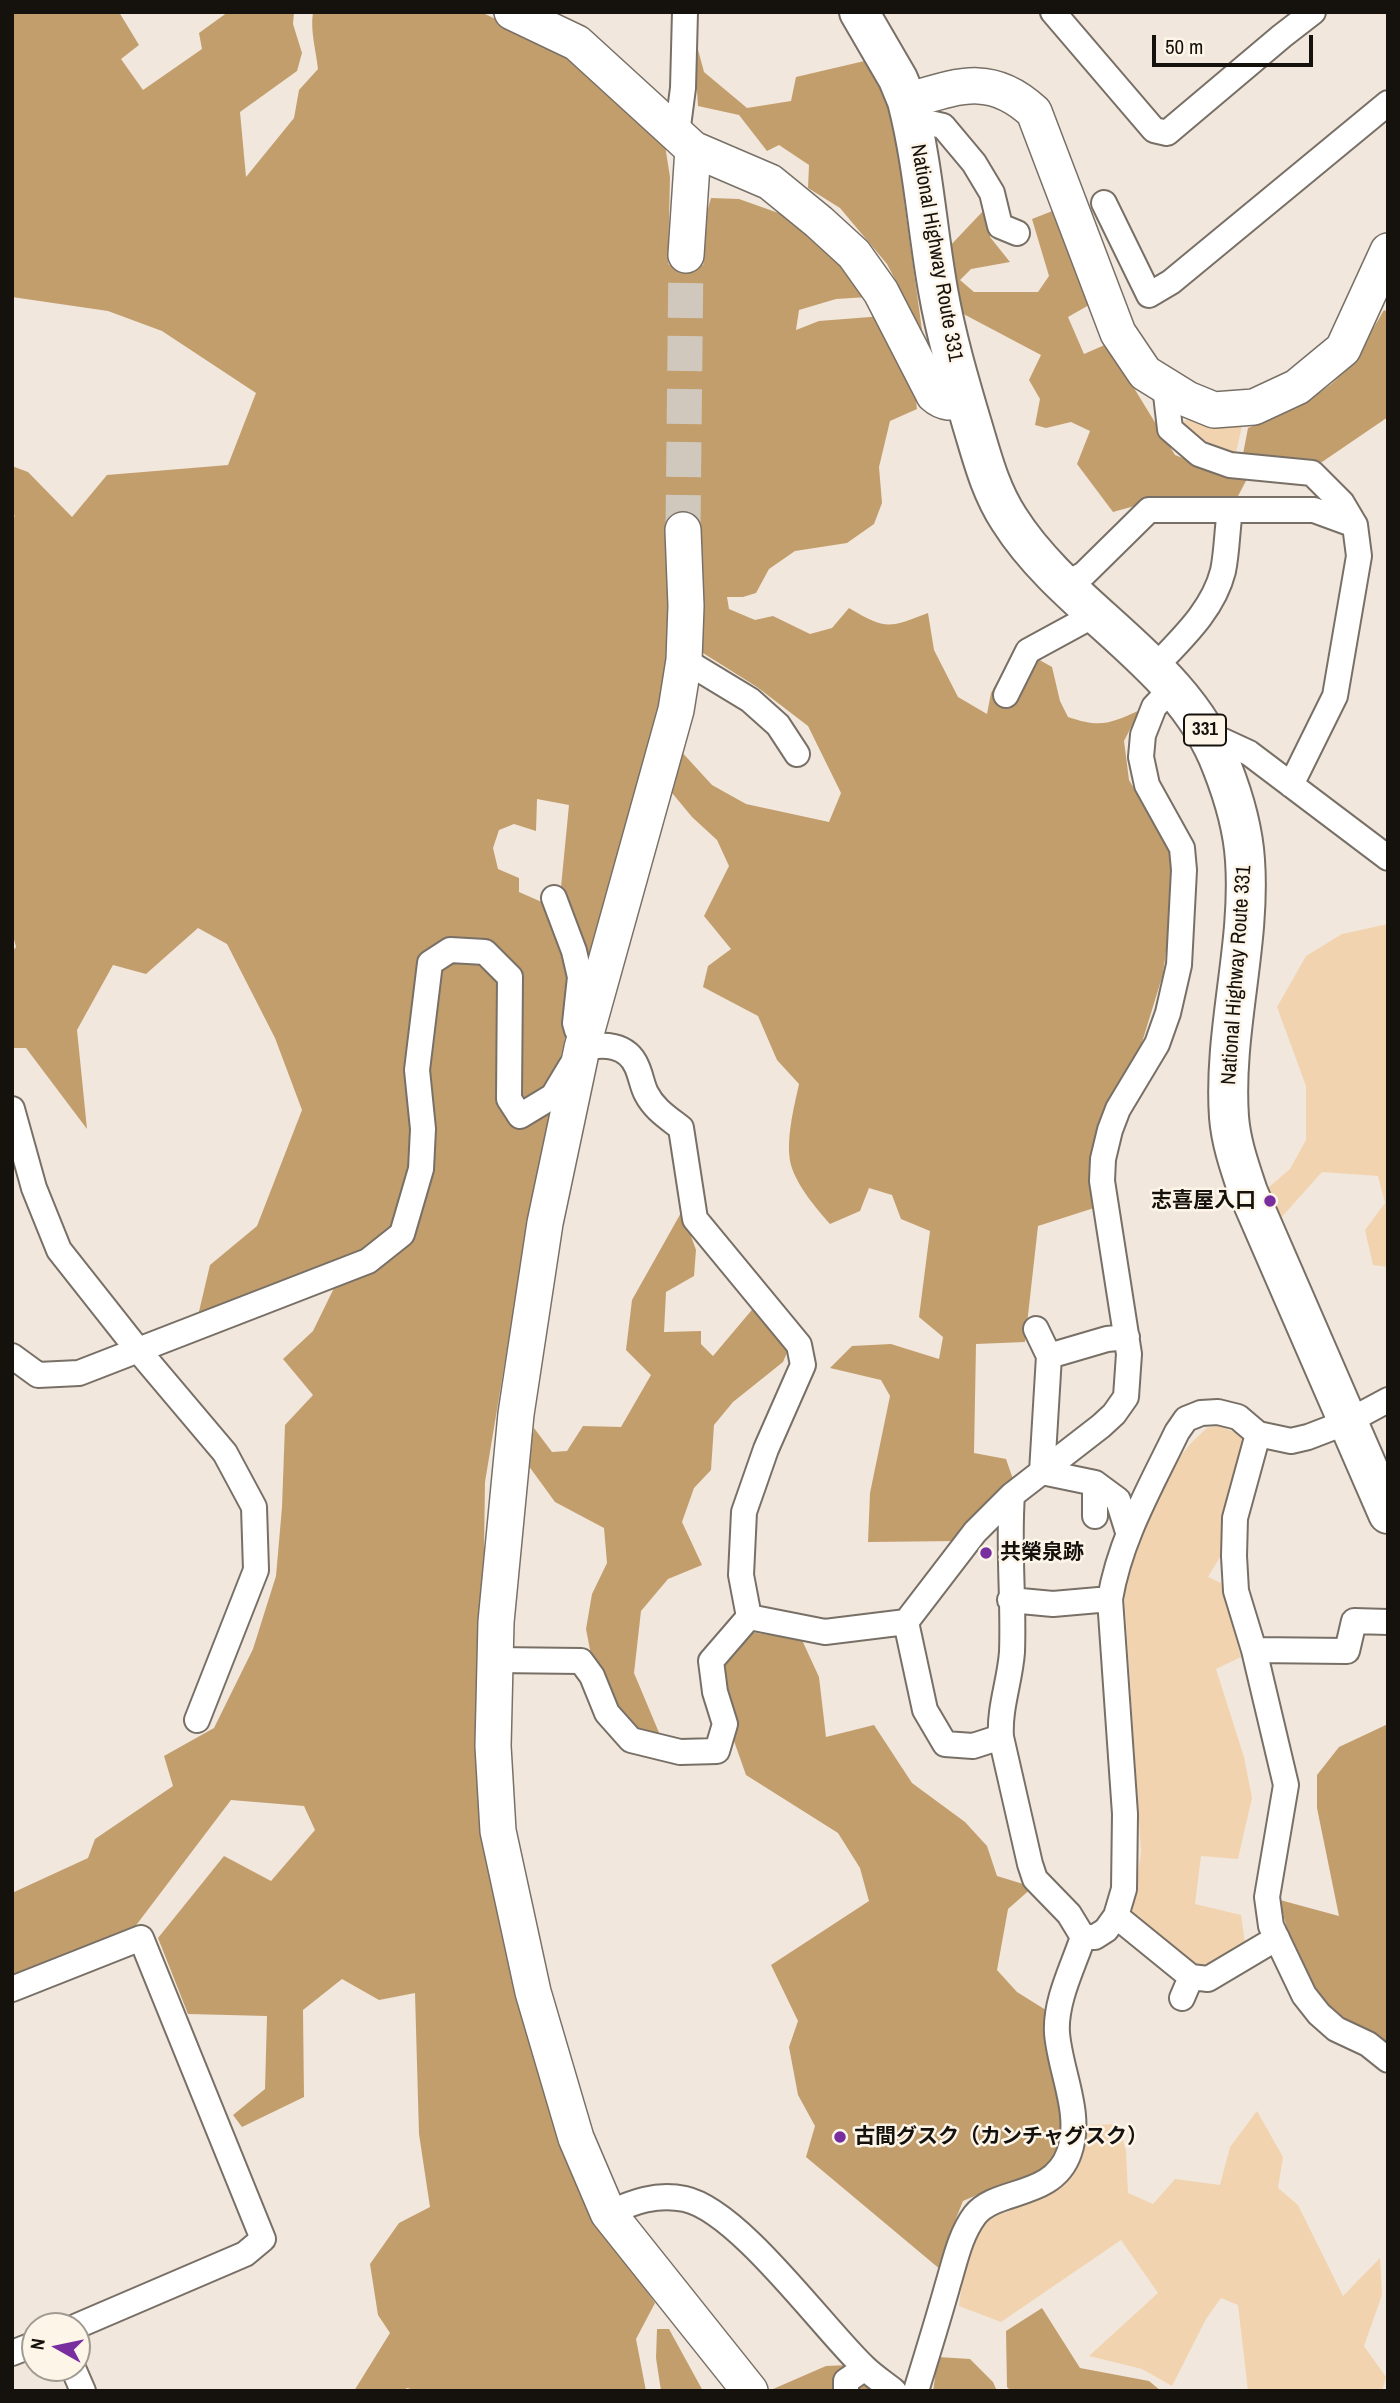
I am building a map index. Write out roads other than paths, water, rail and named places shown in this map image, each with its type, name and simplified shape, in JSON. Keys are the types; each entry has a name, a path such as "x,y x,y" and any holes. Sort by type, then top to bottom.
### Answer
{"highway":[{"name":"National Highway Route 331","path":"859,12 898,79 910,110 938,291 965,400 994,493 1010,521 1064,584 1194,712 1210,739 1230,793 1245,858 1244,926 1229,1071 1229,1117 1232,1135 1248,1192 1388,1514"}],"street":[{"path":"512,12 577,43 685,142 770,182 820,222 854,254 881,292 934,395 941,402 965,400"},
{"path":"685,12 683,88 686,255"},
{"path":"1053,12 1154,130 1167,133 1313,12"},
{"path":"910,110 952,88 975,86 999,88 1018,97 1034,112 1118,333 1145,373 1187,399 1213,410 1254,407 1297,387 1343,349 1388,251"},
{"path":"1104,203 1149,295 1171,282 1388,103"},
{"path":"910,110 943,126 974,163 992,193 1000,226 1017,233"},
{"path":"1165,386 1170,429 1199,454 1230,465 1312,473 1342,503 1355,525 1359,556 1335,696 1291,785"},
{"path":"1064,584 1084,574 1149,510 1314,510 1355,525"},
{"path":"749,1617 825,1632 905,1622 975,1532 1012,1495 1107,1420 1126,1397 1129,1354 1102,1181 1103,1158 1118,1109 1157,1044 1168,1013 1179,965 1184,870 1182,848 1147,785 1141,757 1143,735 1162,678 1211,600 1223,571 1230,510"},
{"path":"683,530 686,606 684,660 673,724 582,1048 545,1223 516,1414 496,1622 493,1746 498,1831 533,1992 576,2138 608,2213 744,2384"},
{"path":"1006,695 1028,651 1096,614"},
{"path":"684,660 750,700 778,725 797,754"},
{"path":"1210,739 1223,741 1249,753 1388,858"},
{"path":"554,898 574,951 580,977 575,1023 582,1048"},
{"path":"12,1356 38,1375 79,1373 368,1261 402,1234 421,1169 423,1129 417,1070 430,963 450,950 485,952 510,976 509,1099 520,1116 553,1096 582,1048 600,1044 620,1047 636,1064 646,1093 657,1110 681,1128 695,1219 799,1345 803,1365 766,1449 744,1512 741,1575 749,1617"},
{"path":"12,1109 34,1188 59,1250 138,1350 225,1453 254,1507 256,1570 197,1720"},
{"path":"1036,1329 1049,1356 1042,1472"},
{"path":"1049,1356 1107,1339 1126,1337"},
{"path":"1083,1937 1095,1937 1105,1930 1116,1916 1124,1889 1125,1814 1110,1599 1116,1564 1128,1532 1177,1432 1186,1419 1201,1413 1218,1412 1238,1417 1258,1434 1291,1441 1347,1422 1388,1400"},
{"path":"1258,1434 1235,1518 1234,1556 1236,1591 1254,1650 1286,1785 1267,1897 1271,1926 1304,1995 1319,2014 1336,2029 1368,2045 1388,2060"},
{"path":"1042,1472 1095,1483 1118,1500 1128,1532"},
{"path":"1095,1483 1095,1516"},
{"path":"916,2391 962,2238 976,2213 997,2201 1044,2184 1059,2170 1069,2154 1074,2127 1057,2034 1058,2013 1083,1937 1069,1914 1035,1879 1000,1719 1012,1654 1012,1495"},
{"path":"1010,1600 1053,1604 1110,1599"},
{"path":"495,1660 580,1661 592,1676 607,1713 631,1740 680,1752 716,1751 725,1724 715,1692 711,1661 749,1617"},
{"path":"1254,1650 1346,1651 1354,1621 1388,1622"},
{"path":"905,1622 925,1710 945,1744 972,1746 1002,1737"},
{"path":"1116,1916 1187,1987 1208,1979 1277,1938"},
{"path":"12,1989 141,1938 263,2239 245,2254 91,2320"},
{"path":"608,2213 646,2198 666,2197 687,2200 709,2210 747,2240 865,2368 894,2391"},
{"path":"846,2391 846,2381 865,2368"}],"tunnel":[{"path":"683,530 686,255"}],"place":[{"name":"志喜屋入口","path":"1270,1201"},
{"name":"共榮泉跡","path":"986,1553"},
{"name":"古間グスク（カンチャグスク）","path":"840,2137"}]}
